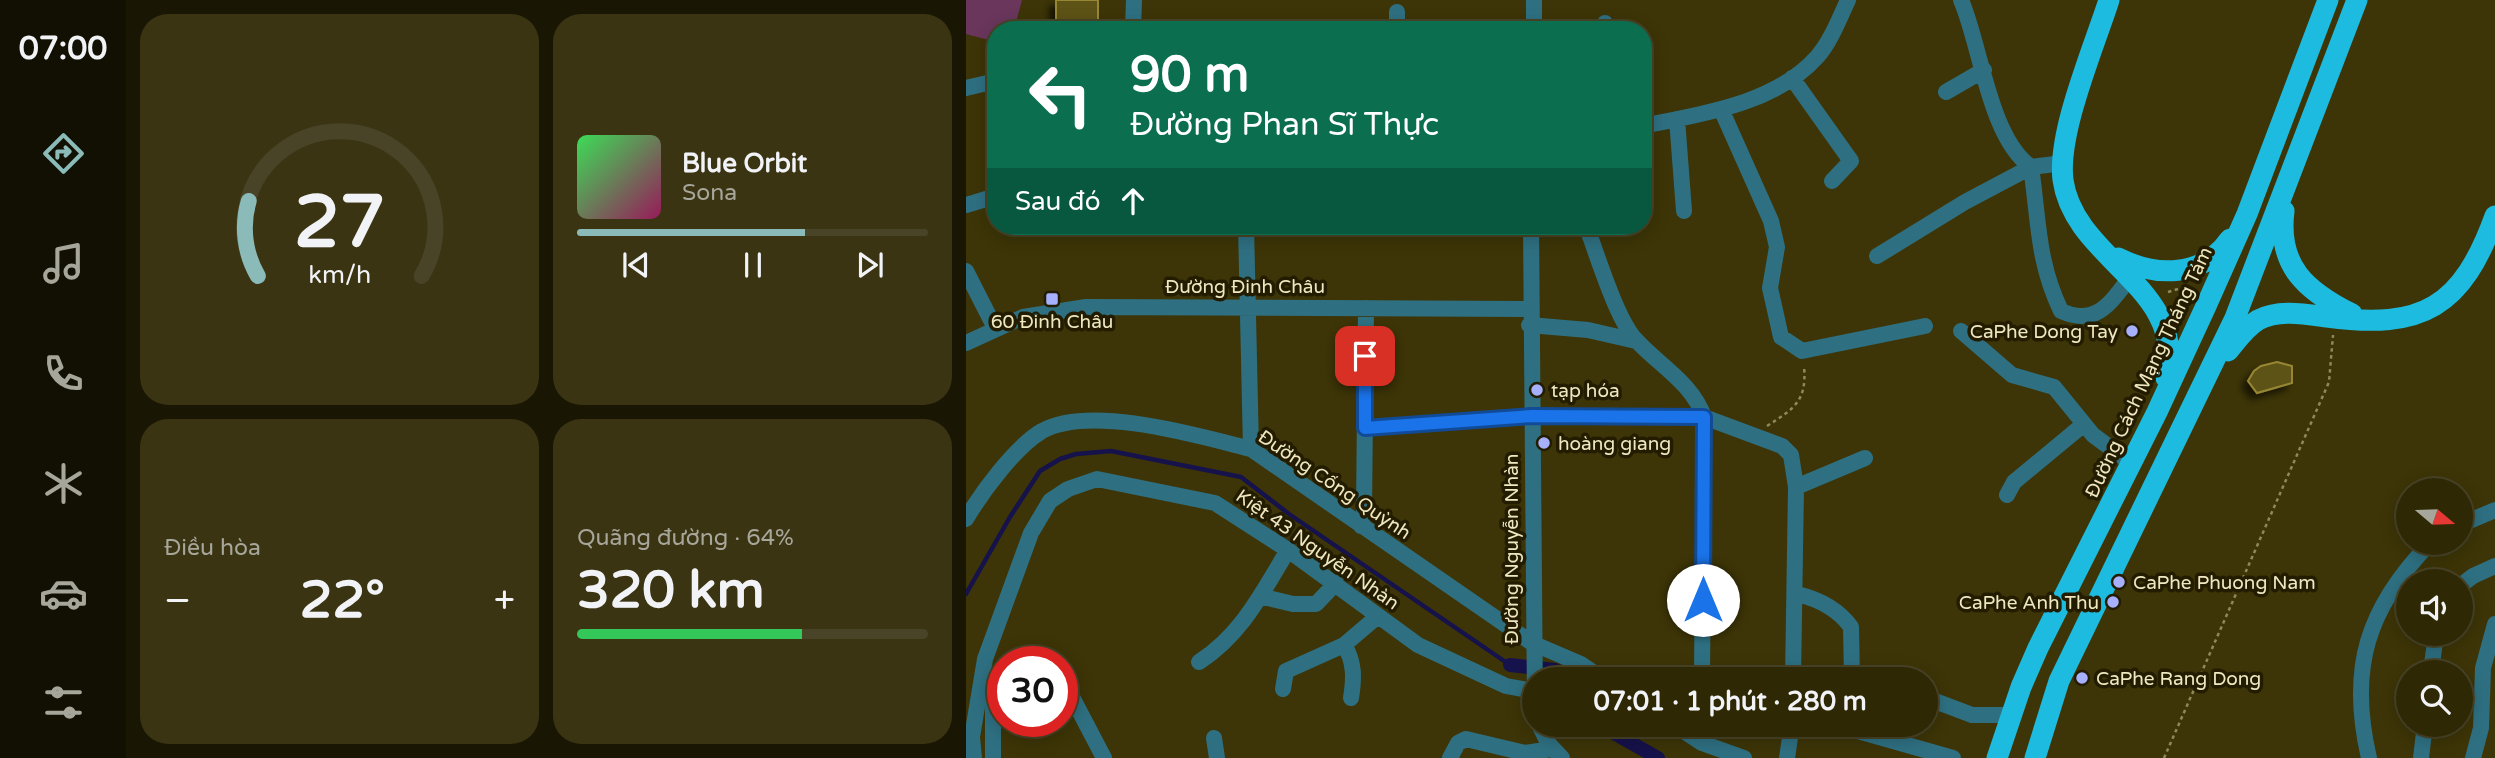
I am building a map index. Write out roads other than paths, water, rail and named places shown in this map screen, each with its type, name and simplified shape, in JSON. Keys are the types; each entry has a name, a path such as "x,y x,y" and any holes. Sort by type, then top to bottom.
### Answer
{"highway":[{"path":"2109,0 2066,135 2063,163 2067,199 2077,222 2103,251 2131,276 2161,317 2167,335 2168,370 2157,412"},
{"name":"Đường Cách Mạng Tháng Tám","path":"1997,758 2038,648 2157,412 2246,214 2328,0"},
{"path":"2035,758 2059,681 2210,374 2287,189 2357,0"},
{"path":"2287,189 2282,226 2283,244 2291,264 2301,280 2318,296 2366,322"},
{"path":"2103,251 2145,268 2173,272 2188,270 2201,265 2224,247 2246,214"},
{"path":"2210,374 2245,329 2260,319 2288,313 2366,322 2388,321 2426,311 2457,288 2481,254 2495,216"}],"street":[{"path":"1133,21 1134,0"},
{"path":"1534,0 1534,21"},
{"path":"1652,124 1719,110 1792,78 1817,57 1841,20 1848,0"},
{"path":"1961,0 2006,134 2023,161 2031,167 2037,229 2047,280 2062,311 2077,318 2098,313 2110,303 2131,276"},
{"path":"1397,12 1397,21"},
{"path":"1946,92 1984,70"},
{"path":"1792,78 1851,161 1832,181"},
{"path":"966,88 987,84"},
{"path":"1719,110 1771,220 1777,247 1770,288 1781,338 1802,351 1925,326"},
{"path":"1677,119 1684,211"},
{"path":"1877,256 1965,202 2031,167 2063,163"},
{"path":"966,205 987,199"},
{"path":"1246,235 1251,449"},
{"name":"Đường Nguyễn Nhàn","path":"1531,235 1529,317 1533,667"},
{"path":"1590,235 1618,306 1636,341 1656,356 1693,395 1704,417 1702,667"},
{"path":"966,271 995,328"},
{"name":"Đường Đinh Châu","path":"966,343 995,328 1044,312 1086,307 1366,308 1529,317 1636,341"},
{"path":"1361,526 1364,513 1366,308"},
{"path":"1961,331 2012,375 2054,387 2103,444 2131,463"},
{"path":"1365,428 1532,416 1704,417 1782,446 1791,455 1796,486 1797,594 1794,667"},
{"name":"Đường Cống Quỳnh","path":"969,508 1022,445 1044,430 1069,422 1130,423 1251,449 1532,649 1585,667"},
{"path":"2007,495 2014,482 2084,424"},
{"path":"1796,486 1865,458"},
{"name":"Kiệt 43 Nguyễn Nhàn","path":"974,758 972,737 985,659 1031,533 1049,501 1068,489 1097,479 1126,482 1215,503 1336,583 1418,645 1506,687 1522,690"},
{"path":"2473,519 2495,510"},
{"path":"1199,662 1222,647 1241,627 1288,550"},
{"path":"2369,758 2359,681 2367,640 2381,605 2404,570 2418,555"},
{"path":"2473,576 2495,566"},
{"path":"1261,596 1293,604 1317,604 1336,583"},
{"path":"1797,594 1829,607 1851,627 1852,667"},
{"path":"1283,689 1286,671 1344,645 1378,616"},
{"path":"2473,758 2481,728 2483,668 2495,624"},
{"path":"1344,645 1350,654 1354,677 1351,698"},
{"path":"1938,702 1972,715 2011,715"},
{"path":"1078,708 1104,758"},
{"path":"992,737 993,758"},
{"path":"1450,758 1458,743 1466,739 1525,753 1549,754 1543,737"},
{"path":"1693,737 1744,758"},
{"path":"1702,737 1702,743"},
{"path":"1787,758 1790,737"},
{"path":"1879,737 1953,758"},
{"path":"2421,758 2423,737"},
{"path":"1214,738 1217,758"}],"waterway":[{"path":"966,594 1040,471 1060,459 1076,454 1111,451 1241,477 1289,514 1510,665"},
{"path":"1510,665 1528,667"},
{"path":"1621,737 1658,758"}],"place":[{"name":"60 Đinh Châu","path":"1052,299"},
{"name":"CaPhe Dong Tay","path":"2132,331"},
{"name":"tạp hóa","path":"1537,390"},
{"name":"hoàng giang","path":"1544,443"},
{"name":"CaPhe Phuong Nam","path":"2119,582"},
{"name":"CaPhe Anh Thu","path":"2113,602"},
{"name":"CaPhe Rang Dong","path":"2082,678"}]}
